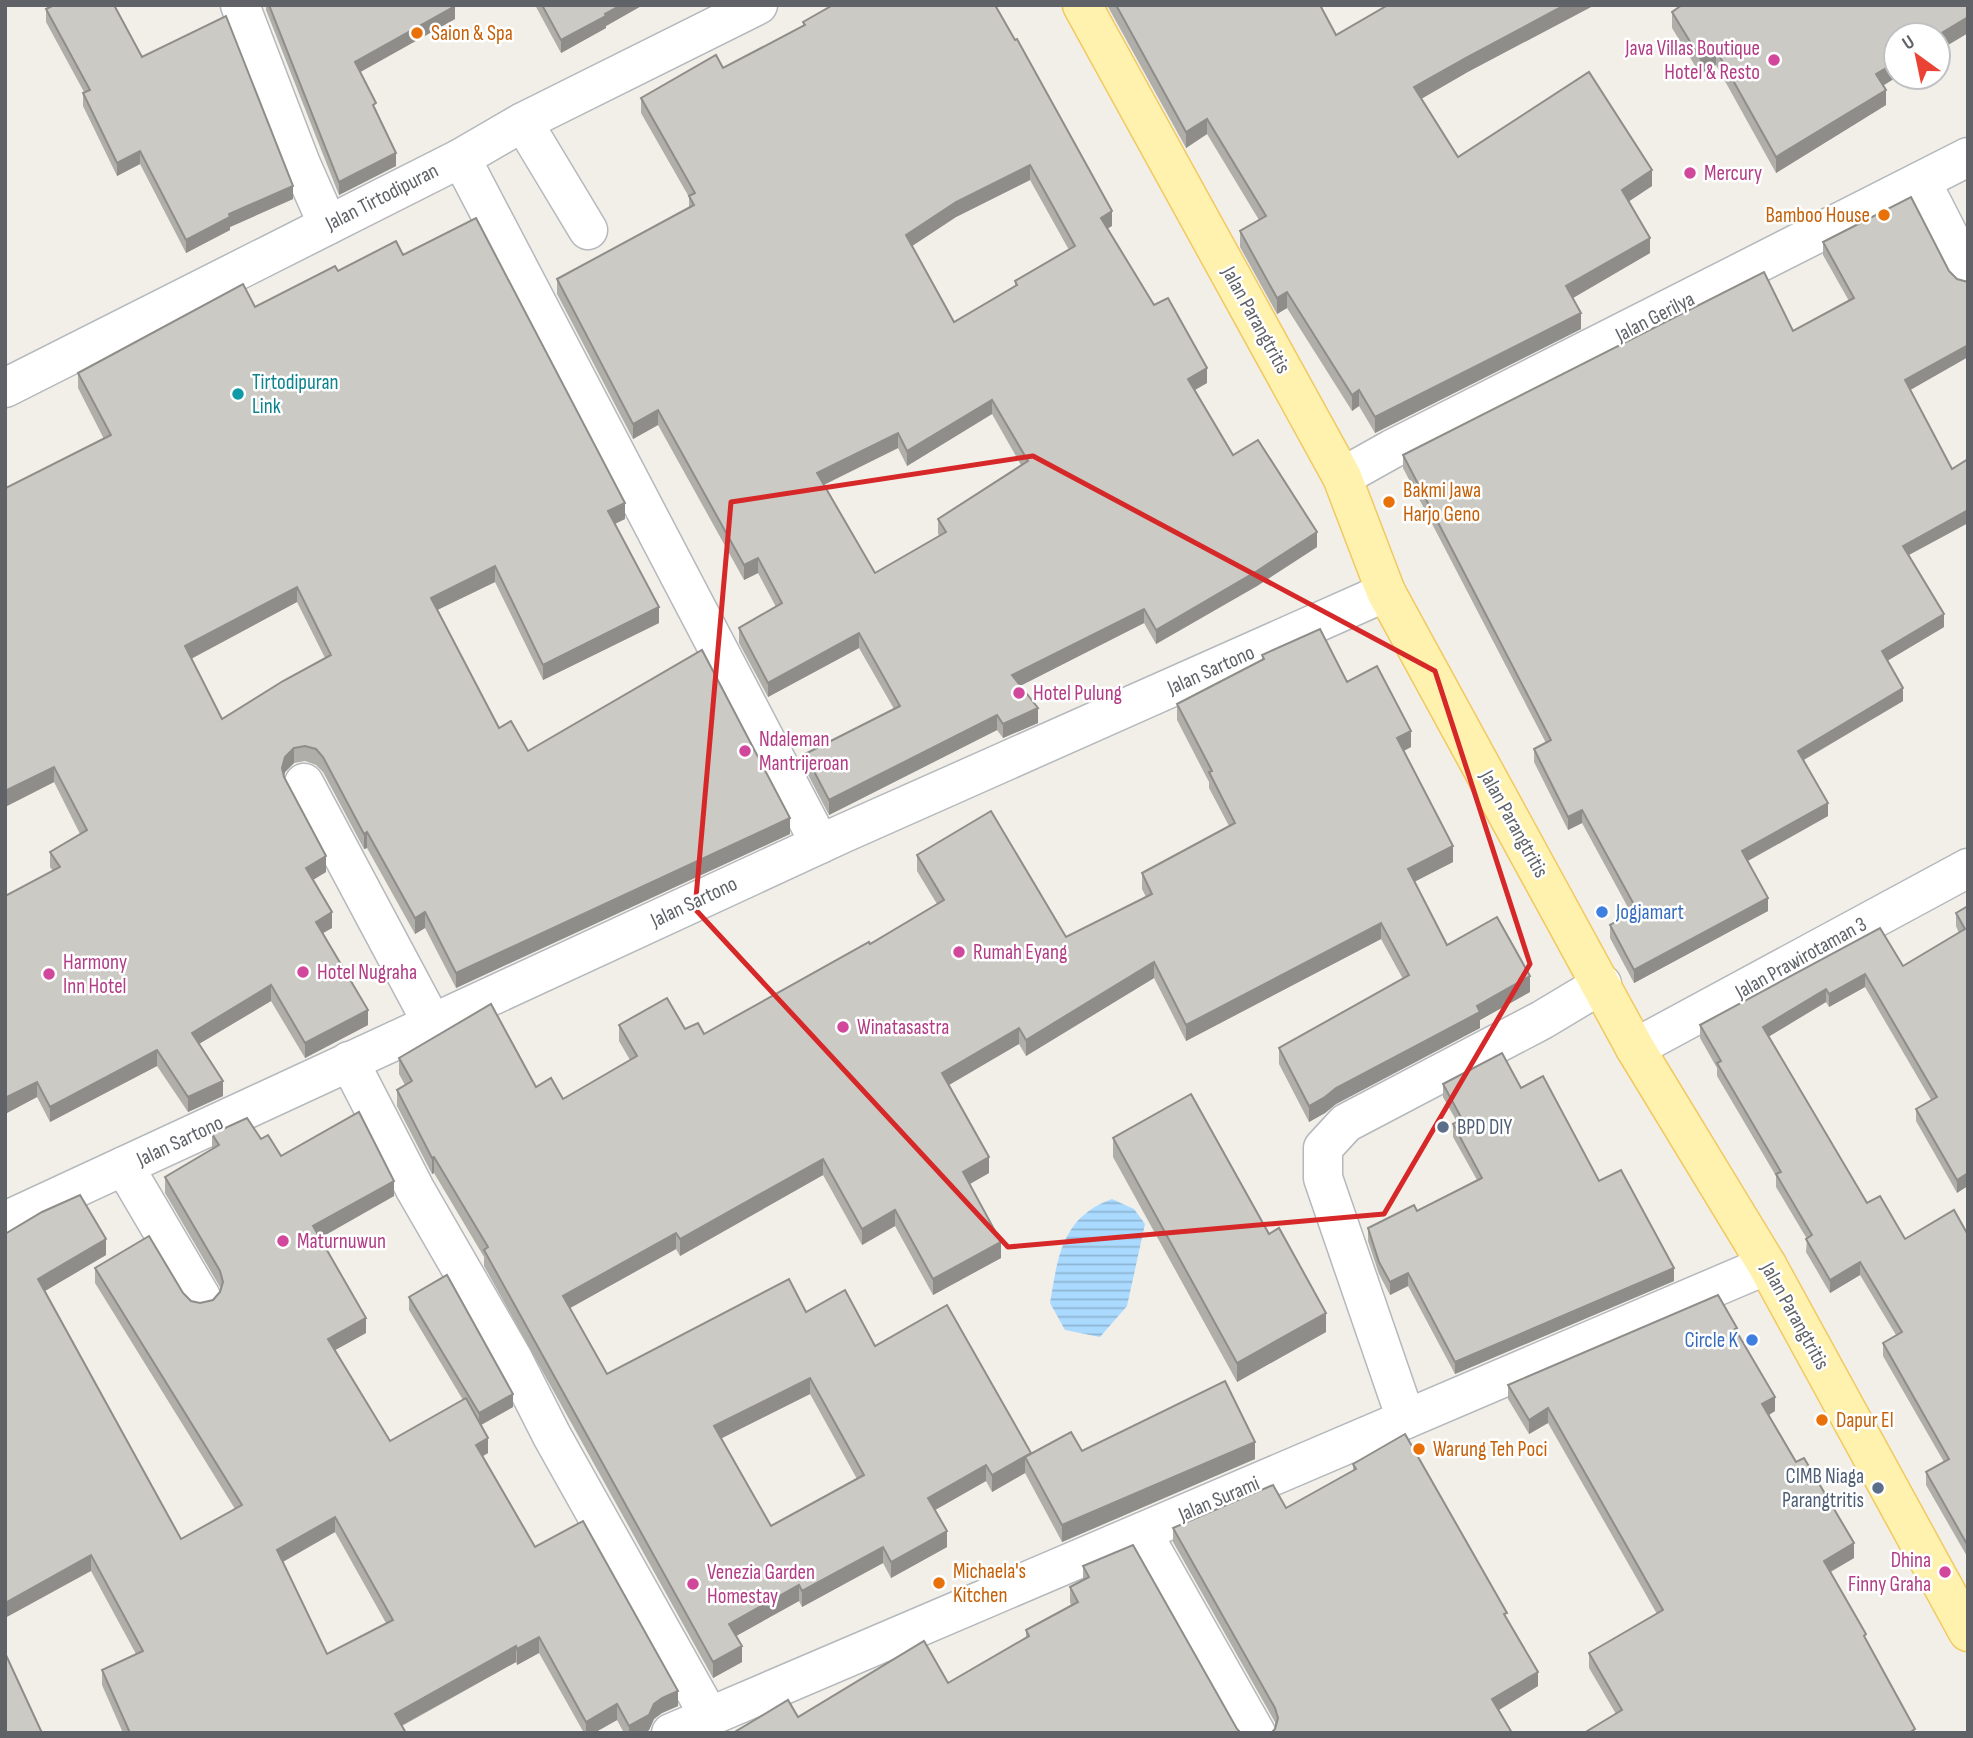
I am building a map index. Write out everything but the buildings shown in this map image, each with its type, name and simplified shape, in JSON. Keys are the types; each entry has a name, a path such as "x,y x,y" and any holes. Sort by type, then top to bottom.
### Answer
{"main road":[{"name":"Jalan Parangtritis","path":"1082,5 1342,477 1386,592 1635,1048 1767,1265 1968,1632"}],"street":[{"path":"240,5 301,164 328,225"},
{"name":"Jalan Tirtodipuran","path":"5,388 461,158 523,122 758,5"},
{"path":"523,122 587,230"},
{"name":"Jalan Gerilya","path":"1342,477 1392,449 1968,157"},
{"path":"461,158 820,844"},
{"path":"1921,181 1968,273"},
{"name":"Jalan Sartono","path":"5,1221 820,844 1386,592"},
{"path":"304,783 432,1023"},
{"name":"Jalan Prawirotaman 3","path":"1635,1048 1968,868"},
{"path":"1406,1419 1322,1178 1323,1148 1346,1123 1542,1020 1602,984"},
{"path":"349,1061 415,1189 513,1359 559,1448 709,1716"},
{"path":"124,1166 201,1297"},
{"name":"Jalan Surami","path":"670,1733 1767,1265"},
{"path":"1142,1532 1256,1733"}],"highlighted area":[{"path":"1033,456 1435,671 1530,964 1384,1214 1008,1247 695,909 731,502"}],"water":[{"path":"1112,1199 1134,1209 1145,1224 1127,1306 1100,1337 1065,1330 1050,1303 1065,1240 1082,1216"}],"place":[{"name":"Saion & Spa","path":"417,33"},
{"name":"Java Villas Boutique Hotel & Resto","path":"1774,60"},
{"name":"Mercury","path":"1690,173"},
{"name":"Bamboo House","path":"1884,215"},
{"name":"Tirtodipuran Link","path":"238,394"},
{"name":"Bakmi Jawa Harjo Geno","path":"1389,502"},
{"name":"Hotel Pulung","path":"1019,693"},
{"name":"Ndaleman Mantrijeroan","path":"745,751"},
{"name":"Jogjamart","path":"1602,912"},
{"name":"Rumah Eyang","path":"959,952"},
{"name":"Hotel Nugraha","path":"303,972"},
{"name":"Harmony Inn Hotel","path":"49,974"},
{"name":"Winatasastra","path":"843,1027"},
{"name":"BPD DIY","path":"1443,1127"},
{"name":"Maturnuwun","path":"283,1241"},
{"name":"Circle K","path":"1752,1340"},
{"name":"Dapur El","path":"1822,1420"},
{"name":"Warung Teh Poci","path":"1419,1449"},
{"name":"CIMB Niaga Parangtritis","path":"1878,1488"},
{"name":"Dhina Finny Graha","path":"1945,1572"},
{"name":"Michaela's Kitchen","path":"939,1583"},
{"name":"Venezia Garden Homestay","path":"693,1584"}]}
